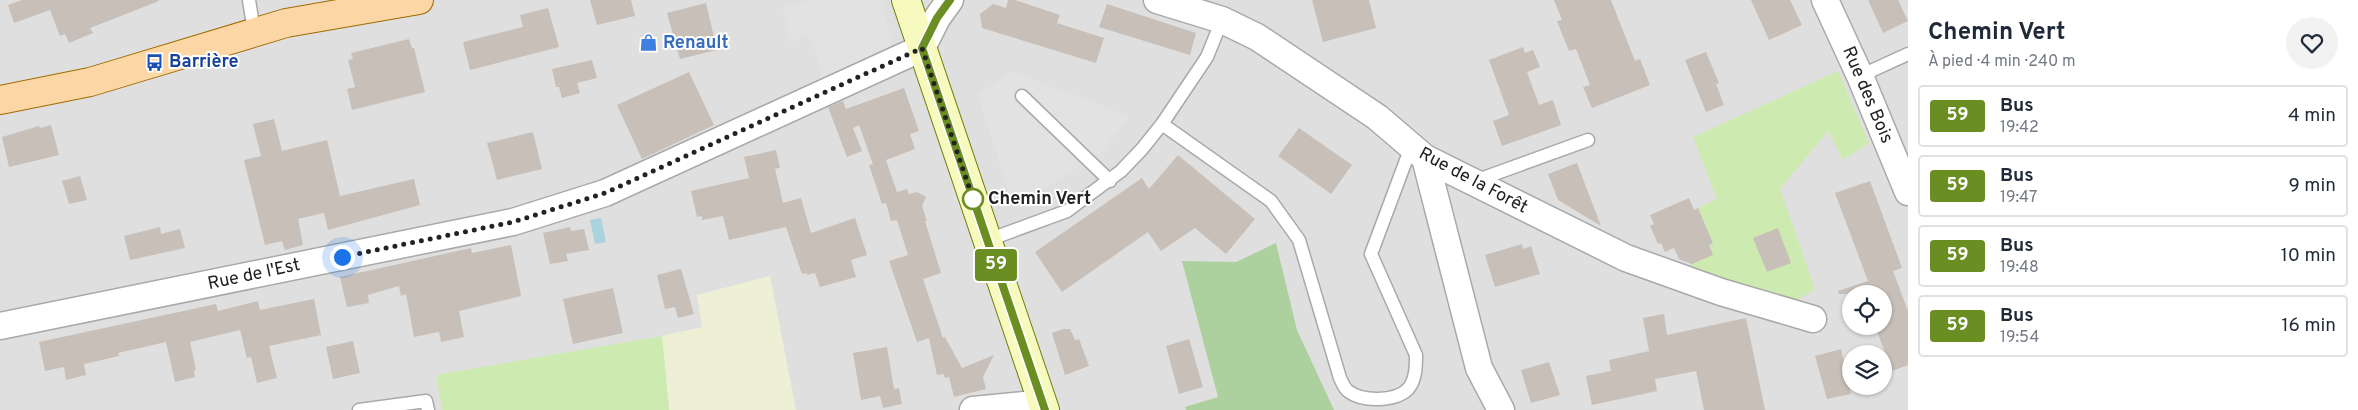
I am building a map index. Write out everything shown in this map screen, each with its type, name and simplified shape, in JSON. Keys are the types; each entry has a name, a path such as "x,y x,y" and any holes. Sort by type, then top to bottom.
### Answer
{"main road":[{"path":"0,100 90,82 254,31 286,23 419,0"},
{"path":"906,0 1044,407"}],"street":[{"path":"922,48 937,18 950,0"},
{"name":"Rue de la Forêt","path":"1157,0 1222,20 1257,37 1378,117 1418,153 1626,258 1721,292 1813,319"},
{"name":"Rue des Bois","path":"1825,0 1860,76 1908,192"},
{"name":"Rue de l'Est","path":"0,326 513,222 605,193 922,48"},
{"path":"1418,153 1479,368 1501,410"},
{"path":"973,410 1044,407"}],"lane":[{"path":"250,0 254,31"},
{"path":"988,240 1066,211 1121,172 1162,124 1207,57 1222,20"},
{"path":"1860,76 1908,54"},
{"path":"1022,96 1110,181"},
{"path":"1162,124 1271,201 1299,240 1346,390 1356,396 1376,399 1398,395 1408,389 1416,367 1416,355 1370,254 1418,153"},
{"path":"1473,182 1588,140"},
{"path":"359,410 426,401 428,410"}],"shaded area":[{"path":"0,0 1908,0 1908,410 0,410"},
{"path":"808,0 880,0 893,40 882,54 823,80 815,49 807,34 791,43 782,8"},
{"path":"1012,72 1129,116 1102,152 1014,207 978,95"}],"green space":[{"path":"1838,71 1869,143 1843,160 1828,131 1780,189 1815,289 1791,304 1692,274 1692,264 1713,243 1698,208 1717,199 1693,137"},
{"path":"1276,243 1297,330 1334,410 1186,410 1185,407 1218,397 1182,261 1236,262"},
{"path":"770,276 796,410 669,410 662,336 702,327 697,295"},
{"path":"662,336 669,410 442,410 436,375"}],"water":[{"path":"601,218 606,242 595,244 590,220"}],"building":[{"path":"22,0 159,1 90,28 93,33 69,43 65,34 60,36 50,10 14,23 8,5"},
{"path":"590,0 631,0 635,16 597,25"},
{"path":"1008,0 1015,0 1060,15 1057,23 1104,38 1096,63 982,28 980,14 993,4 1006,8"},
{"path":"1312,0 1369,0 1376,28 1323,42"},
{"path":"1554,0 1611,0 1635,61 1640,59 1650,85 1592,108 1583,87 1590,85 1576,49 1569,51 1557,21 1562,20"},
{"path":"1751,0 1790,0 1802,25 1769,40"},
{"path":"1868,0 1898,0 1908,21 1883,33"},
{"path":"706,3 717,50 680,59 667,13"},
{"path":"1107,4 1196,33 1190,55 1099,27"},
{"path":"548,8 559,47 470,70 463,42 523,27 520,15"},
{"path":"409,39 412,48 414,48 425,92 352,110 347,89 355,87 348,60 353,59 351,53"},
{"path":"1523,47 1525,53 1533,50 1540,67 1527,72 1539,105 1553,100 1561,125 1502,146 1493,121 1509,115 1489,60"},
{"path":"1706,52 1719,83 1716,84 1724,105 1706,112 1685,60"},
{"path":"592,60 597,78 577,83 580,93 562,98 559,87 556,87 552,69"},
{"path":"689,72 714,125 642,159 617,105"},
{"path":"904,88 919,131 910,134 915,149 886,160 897,192 907,189 909,194 917,192 926,197 922,206 941,273 923,279 943,338 945,337 962,368 994,355 983,377 986,389 954,397 949,377 945,378 944,374 937,375 929,338 917,342 889,261 908,255 897,220 891,221 886,203 882,204 869,165 873,164 859,125 853,128 862,151 847,157 828,107 843,101 846,109"},
{"path":"274,119 282,151 327,140 340,196 414,179 420,205 328,230 324,213 298,219 303,245 285,250 282,241 265,245 244,160 261,156 253,124"},
{"path":"51,125 59,155 9,167 2,137 39,126 40,128"},
{"path":"1299,128 1352,165 1331,194 1278,156"},
{"path":"533,132 542,169 497,180 487,143"},
{"path":"776,150 780,168 775,169 783,203 801,198 811,233 855,218 867,255 851,260 856,277 820,287 815,273 802,274 786,227 729,240 723,216 702,220 702,216 697,217 691,191 749,178 744,157"},
{"path":"1178,155 1255,219 1226,254 1195,228 1161,251 1148,232 1062,292 1035,252 1142,178 1149,189"},
{"path":"1577,163 1601,226 1558,200 1548,174"},
{"path":"80,176 87,200 69,204 62,181"},
{"path":"1870,181 1902,268 1893,271 1908,311 1908,365 1892,371 1892,345 1882,345 1878,335 1892,335 1892,285 1856,285 1868,281 1835,193"},
{"path":"1689,198 1694,210 1698,208 1713,243 1709,245 1713,255 1692,264 1679,259 1674,248 1665,252 1661,243 1658,244 1650,226 1654,224 1650,215"},
{"path":"160,227 161,234 180,229 185,248 130,260 124,236"},
{"path":"570,227 571,231 584,229 589,250 566,254 568,261 550,264 543,233"},
{"path":"1778,228 1791,263 1767,272 1753,238"},
{"path":"1522,244 1523,249 1531,246 1540,274 1495,287 1485,255"},
{"path":"511,245 521,296 459,311 464,337 441,342 439,332 414,337 406,294 401,296 399,286 368,295 369,303 347,307 340,277 471,248 472,253"},
{"path":"681,269 694,314 678,318 675,307 665,309 657,275"},
{"path":"613,288 623,333 573,344 563,299"},
{"path":"314,299 321,335 269,346 277,378 257,383 251,357 247,358 240,330 190,342 196,370 194,370 195,377 175,382 166,342 118,353 119,356 84,364 86,375 66,380 64,367 45,371 39,342 216,304 218,311 258,301 260,310"},
{"path":"1664,314 1667,335 1746,318 1765,410 1704,410 1696,371 1655,379 1657,391 1592,405 1586,376 1611,371 1609,360 1649,351 1643,318"},
{"path":"1063,329 1070,329 1075,340 1079,339 1089,366 1065,375 1052,333"},
{"path":"1189,339 1203,387 1179,394 1166,346"},
{"path":"353,341 360,373 333,379 326,347"},
{"path":"887,347 894,389 899,388 902,404 883,408 880,396 861,400 853,353"},
{"path":"1841,349 1842,395 1846,395 1827,399 1815,356"},
{"path":"1549,362 1560,395 1531,403 1521,370"}],"bus line":[{"name":"59","path":"950,0 937,18 922,48 1045,410"}],"place":[{"name":"Renault","path":"649,43"},
{"name":"Barrière","path":"155,62"},
{"name":"Chemin Vert","path":"973,199"}],"route":[{"path":"342,257 513,222 605,193 900,60 922,48 973,199"}]}
